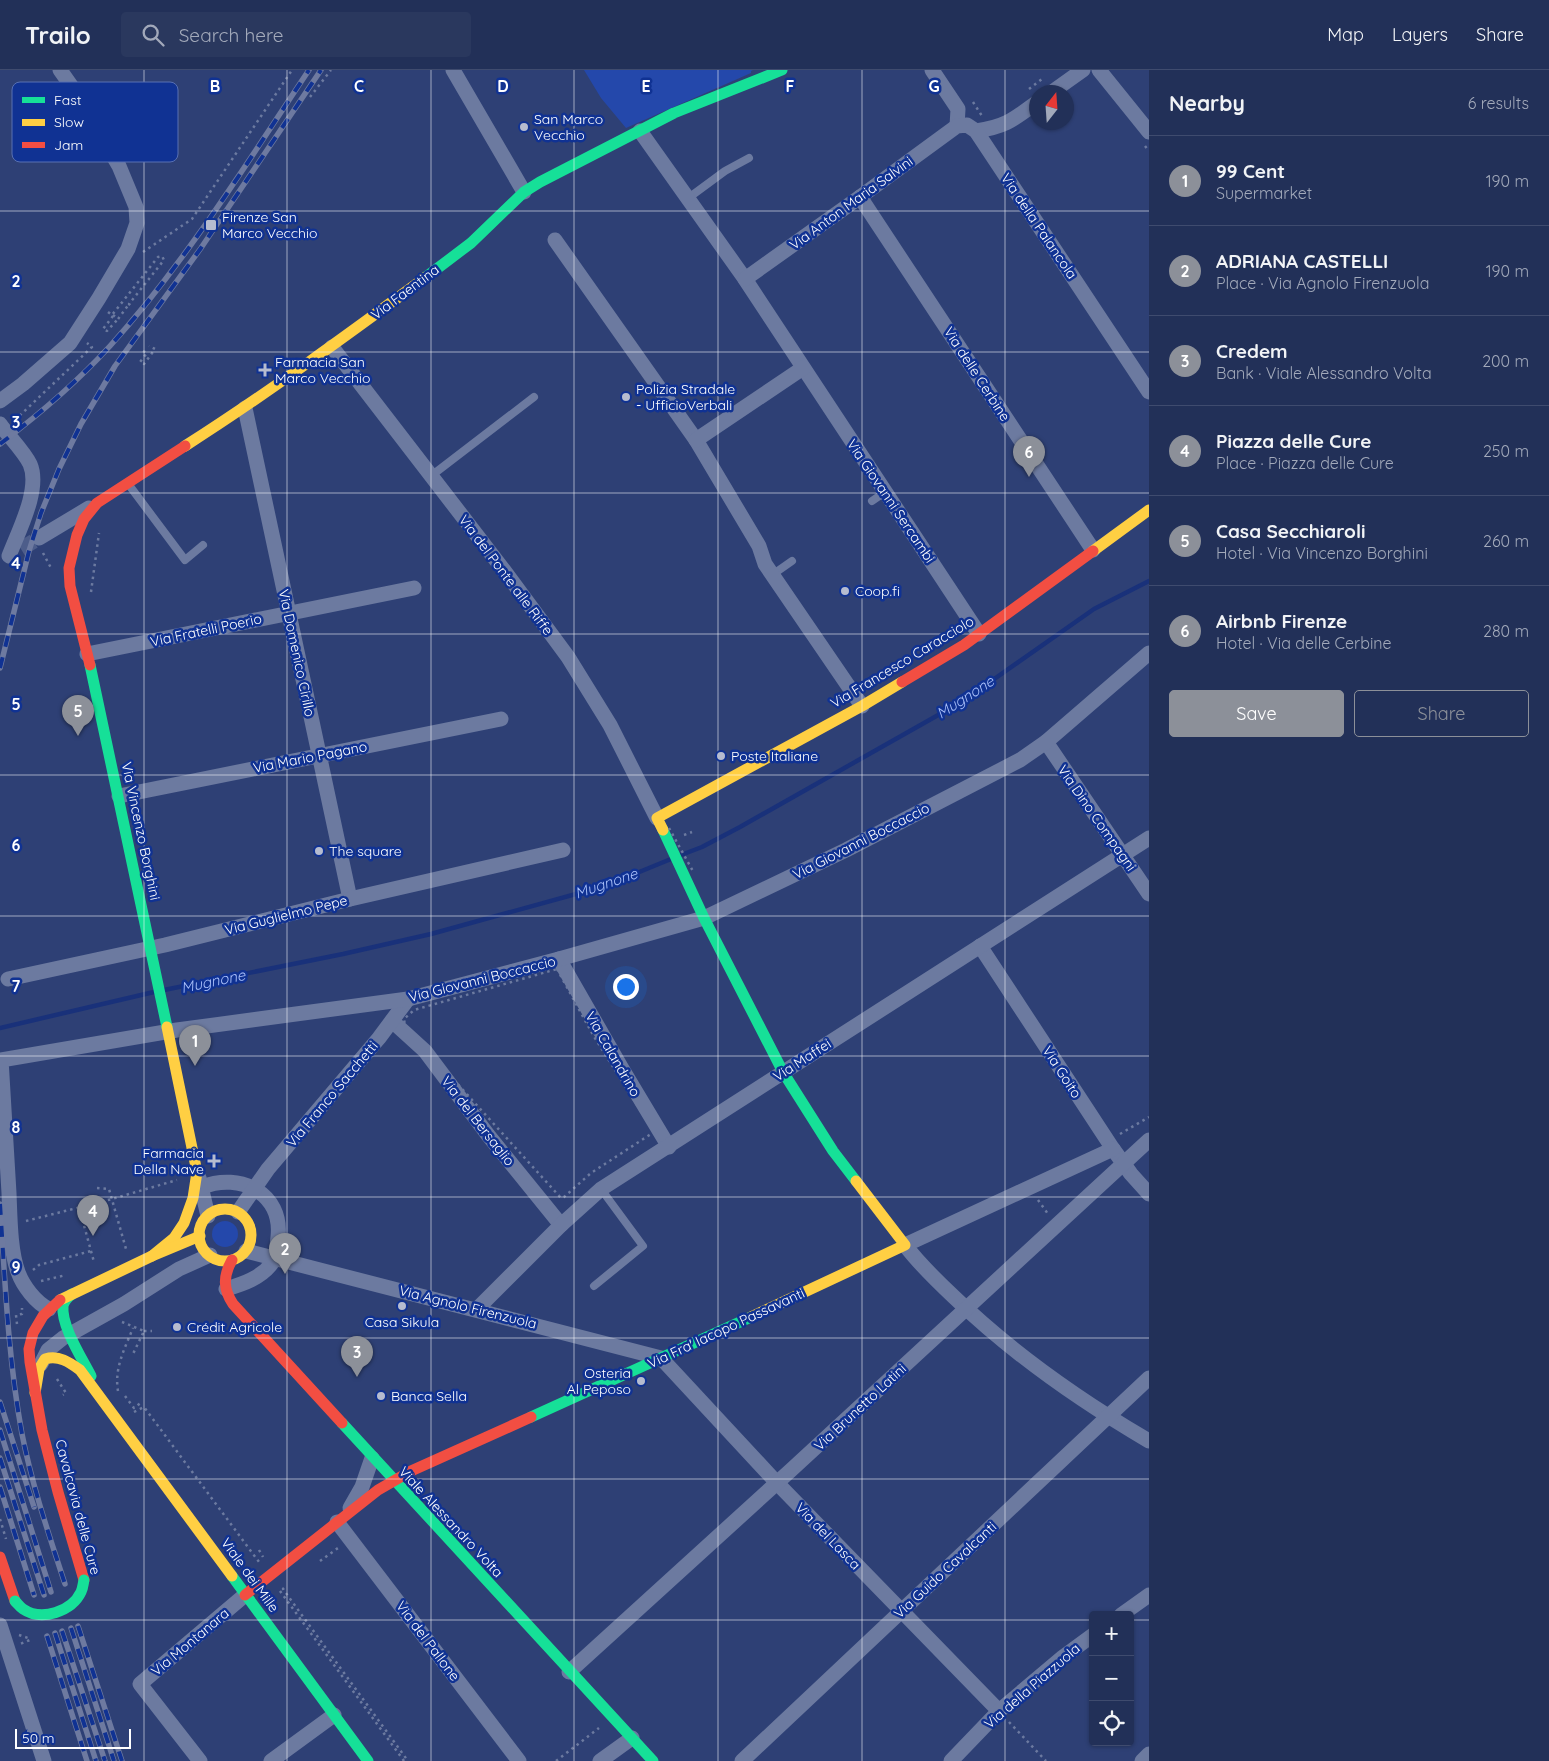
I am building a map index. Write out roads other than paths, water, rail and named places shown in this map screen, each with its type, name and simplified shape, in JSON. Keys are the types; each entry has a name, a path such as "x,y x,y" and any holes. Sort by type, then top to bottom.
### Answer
{"street":[{"path":"60,70 68,82"},
{"path":"453,70 524,192"},
{"name":"Via Faentina","path":"39,538 128,484 245,408 332,347 471,243 524,192 584,158 674,113 782,70"},
{"path":"932,70 958,109 957,126 967,126 976,131 994,129 1012,121 1029,108"},
{"path":"1062,85 1083,70"},
{"path":"1099,70 1149,132"},
{"name":"Via Anton Maria Salvini","path":"744,279 957,126"},
{"name":"Via Giovanni Sercambi","path":"640,131 744,279 979,634"},
{"name":"Via della Palancola","path":"976,131 1149,392"},
{"path":"0,401 70,343 100,298 128,249 137,223 136,207 117,162"},
{"name":"Via delle Cerbine","path":"860,197 1093,550"},
{"path":"555,240 696,440 760,546 762,556 772,575 862,706"},
{"name":"Via del Ponte alle Riffe","path":"332,347 506,573 578,672 610,725 663,826"},
{"path":"696,440 803,368"},
{"name":"Via Domenico Cirillo","path":"245,408 350,899"},
{"path":"2,427 30,466 33,482 31,495 10,557"},
{"name":"Via Vincenzo Borghini","path":"97,503 84,519 79,531 69,568 70,586 119,796 197,1172"},
{"name":"Via Francesco Caracciolo","path":"663,826 964,645 1149,510"},
{"name":"Via Fratelli Poerio","path":"87,654 414,588"},
{"name":"Via Giovanni Boccaccio","path":"49,1309 37,1301 20,1276 16,1263 11,1224 1,1060 167,1032 408,999 704,918 864,841 1020,760 1046,742 1149,653"},
{"name":"Via Mario Pagano","path":"119,796 501,719"},
{"name":"Via Dino Compagni","path":"1046,742 1149,894"},
{"path":"663,826 689,876 704,918 783,1072 833,1151 905,1245 934,1278 1013,1350 1066,1390 1149,1441"},
{"name":"Via Maffei","path":"477,1309 561,1225 602,1189 1149,838"},
{"name":"Via Guglielmo Pepe","path":"8,979 150,948 350,899 564,850"},
{"name":"Via Goito","path":"980,946 1114,1143 1123,1164 1149,1194"},
{"name":"Via Calandrino","path":"559,959 620,1068 669,1147"},
{"name":"Via Franco Sacchetti","path":"238,1212 268,1169 379,1038 399,1023 408,999"},
{"name":"Via del Bersaglio","path":"399,1023 425,1052 488,1135 561,1225"},
{"name":"Via Brunetto Latini","path":"569,1672 1149,1140"},
{"name":"Via Fra' Iacopo Passavanti","path":"245,1595 378,1490 411,1471 905,1245 1114,1143"},
{"path":"197,1172 208,1216"},
{"path":"152,1256 173,1239 184,1224 192,1203 197,1172"},
{"path":"202,1187 215,1183 240,1182 254,1188 269,1202 278,1220 279,1231 274,1259 255,1278 228,1295 224,1273 232,1260"},
{"path":"222,1209 238,1212 248,1222 251,1229 251,1238 246,1251 238,1258 232,1260 219,1260 210,1255 203,1247 200,1236 202,1224 208,1216 222,1209"},
{"path":"49,1309 61,1299 152,1256 200,1236"},
{"name":"Via Agnolo Firenzuola","path":"246,1251 477,1309 661,1358"},
{"path":"35,1393 39,1367 48,1350 71,1334 124,1304 179,1269 210,1255"},
{"path":"72,1294 66,1299 63,1307 64,1319 105,1403"},
{"name":"Viale Alessandro Volta","path":"228,1295 238,1311 372,1458 653,1761"},
{"name":"Cavalcavia delle Cure","path":"0,1557 15,1602 22,1610 31,1614 47,1614 61,1611 70,1606 79,1597 84,1580 78,1553 48,1456 35,1393 29,1349 37,1325 49,1309"},
{"path":"39,1367 43,1361 49,1358 66,1360 80,1370 105,1403"},
{"name":"Via del Lasca","path":"661,1358 777,1483 1002,1714"},
{"name":"Via Guido Cavalcanti","path":"742,1761 1149,1378"},
{"name":"Viale dei Mille","path":"105,1403 368,1761"},
{"name":"Via Fra' Iacopo Passavanti","path":"341,1518 362,1487 372,1458"},
{"name":"Via del Pallone","path":"341,1518 519,1761"},
{"path":"1126,1611 1149,1594"},
{"name":"Via Montanara","path":"200,1761 140,1684 245,1595"},
{"path":"6,1629 44,1761"},
{"name":"Via della Piazzuola","path":"951,1761 1063,1657 1089,1638"},
{"path":"271,1761 334,1715"},
{"path":"600,1761 632,1738"},
{"path":"1142,1761 1149,1754"}],"lane":[{"path":"687,199 725,171 749,158"},
{"path":"431,476 534,397"},
{"path":"128,484 185,560 203,545"},
{"path":"872,501 885,492"},
{"path":"772,575 792,561"},
{"path":"594,1286 643,1246 602,1189"}],"waterway":[{"name":"Mugnone","path":"681,855 702,847 740,827 963,701 1094,609 1149,581"},
{"name":"Mugnone","path":"164,990 343,954 431,934 605,886 671,859"},
{"name":"Mugnone","path":"0,1028 154,992"}],"tunnel":[{"path":"21,549 39,538"}],"railway":[{"path":"0,444 43,410 85,372 138,314 190,247 309,70"},
{"path":"0,668 29,551 41,513 59,469 81,424 115,366 201,248 321,70"},
{"path":"0,1204 5,1291 17,1405 26,1453 36,1491 65,1584"},
{"path":"0,1402 34,1507"},
{"path":"0,1430 51,1592"},
{"path":"0,1458 44,1595"},
{"path":"0,1487 34,1595"},
{"path":"78,1626 122,1761"},
{"path":"71,1628 114,1761"},
{"path":"62,1631 105,1761"},
{"path":"55,1633 96,1761"},
{"path":"47,1636 87,1761"}],"place":[{"name":"San Marco Vecchio","path":"524,127"},
{"name":"Firenze San Marco Vecchio","path":"211,225"},
{"name":"Farmacia San Marco Vecchio","path":"265,370"},
{"name":"Polizia Stradale - UfficioVerbali","path":"626,397"},
{"name":"Airbnb Firenze","path":"1029,477"},
{"name":"Coop.fi","path":"845,591"},
{"name":"Casa Secchiaroli","path":"78,736"},
{"name":"Poste Italiane","path":"721,756"},
{"name":"The square","path":"319,851"},
{"name":"99 Cent","path":"195,1066"},
{"name":"Farmacia Della Nave","path":"214,1161"},
{"name":"Piazza delle Cure","path":"93,1236"},
{"name":"ADRIANA CASTELLI","path":"285,1274"},
{"name":"Casa Sikula","path":"402,1306"},
{"name":"Crédit Agricole","path":"177,1327"},
{"name":"Credem","path":"357,1377"},
{"name":"Osteria Al Peposo","path":"641,1381"},
{"name":"Banca Sella","path":"381,1396"}]}
